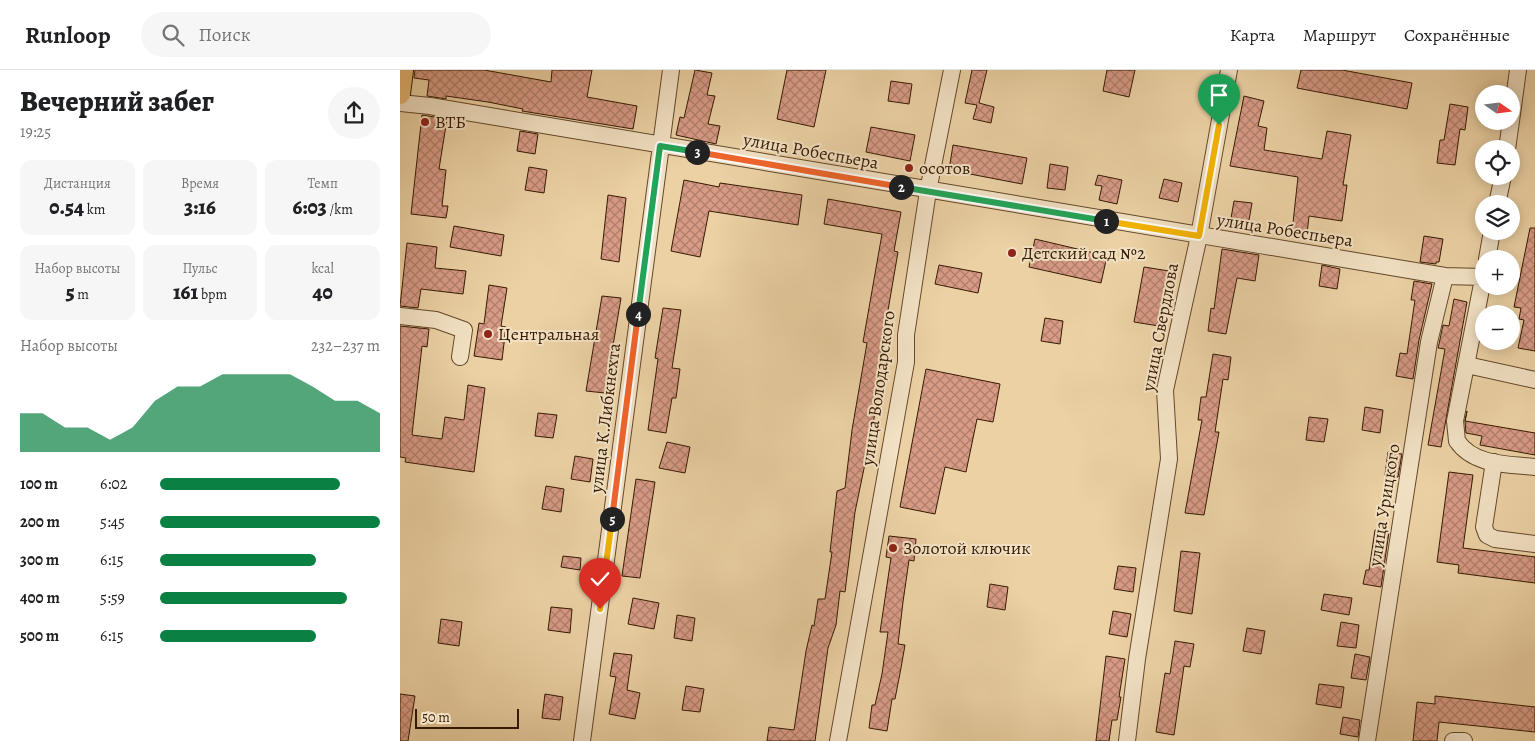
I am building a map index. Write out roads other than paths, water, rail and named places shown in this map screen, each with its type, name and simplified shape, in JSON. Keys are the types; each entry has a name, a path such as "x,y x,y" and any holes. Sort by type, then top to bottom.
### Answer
{"main road":[{"path":"400,94 403,70"}],"street":[{"name":"улица К.Либкнехта","path":"582,741 671,70"},
{"name":"улица Володарского","path":"838,741 906,362 906,335 928,191 952,70"},
{"name":"улица Свердлова","path":"1127,741 1137,660 1169,459 1165,390 1199,236 1229,70"},
{"path":"1516,85 1518,70"},
{"name":"улица Робеспьера","path":"400,103 430,106 928,191 1445,276 1475,276"},
{"name":"улица Урицкого","path":"1367,741 1429,342 1445,276"},
{"path":"1479,295 1455,421 1457,441 1471,455 1494,462 1535,467"},
{"path":"400,316 436,320 464,330 460,357"},
{"path":"1466,365 1535,380"},
{"path":"1494,462 1484,527 1487,535 1495,539 1535,544"},
{"path":"1453,741 1464,741"}],"place":[{"name":"ВТБ","path":"425,122"},
{"name":"осотов","path":"909,168"},
{"name":"Детский сад №2","path":"1012,253"},
{"name":"Центральная","path":"488,334"},
{"name":"Золотой ключик","path":"893,548"}]}
